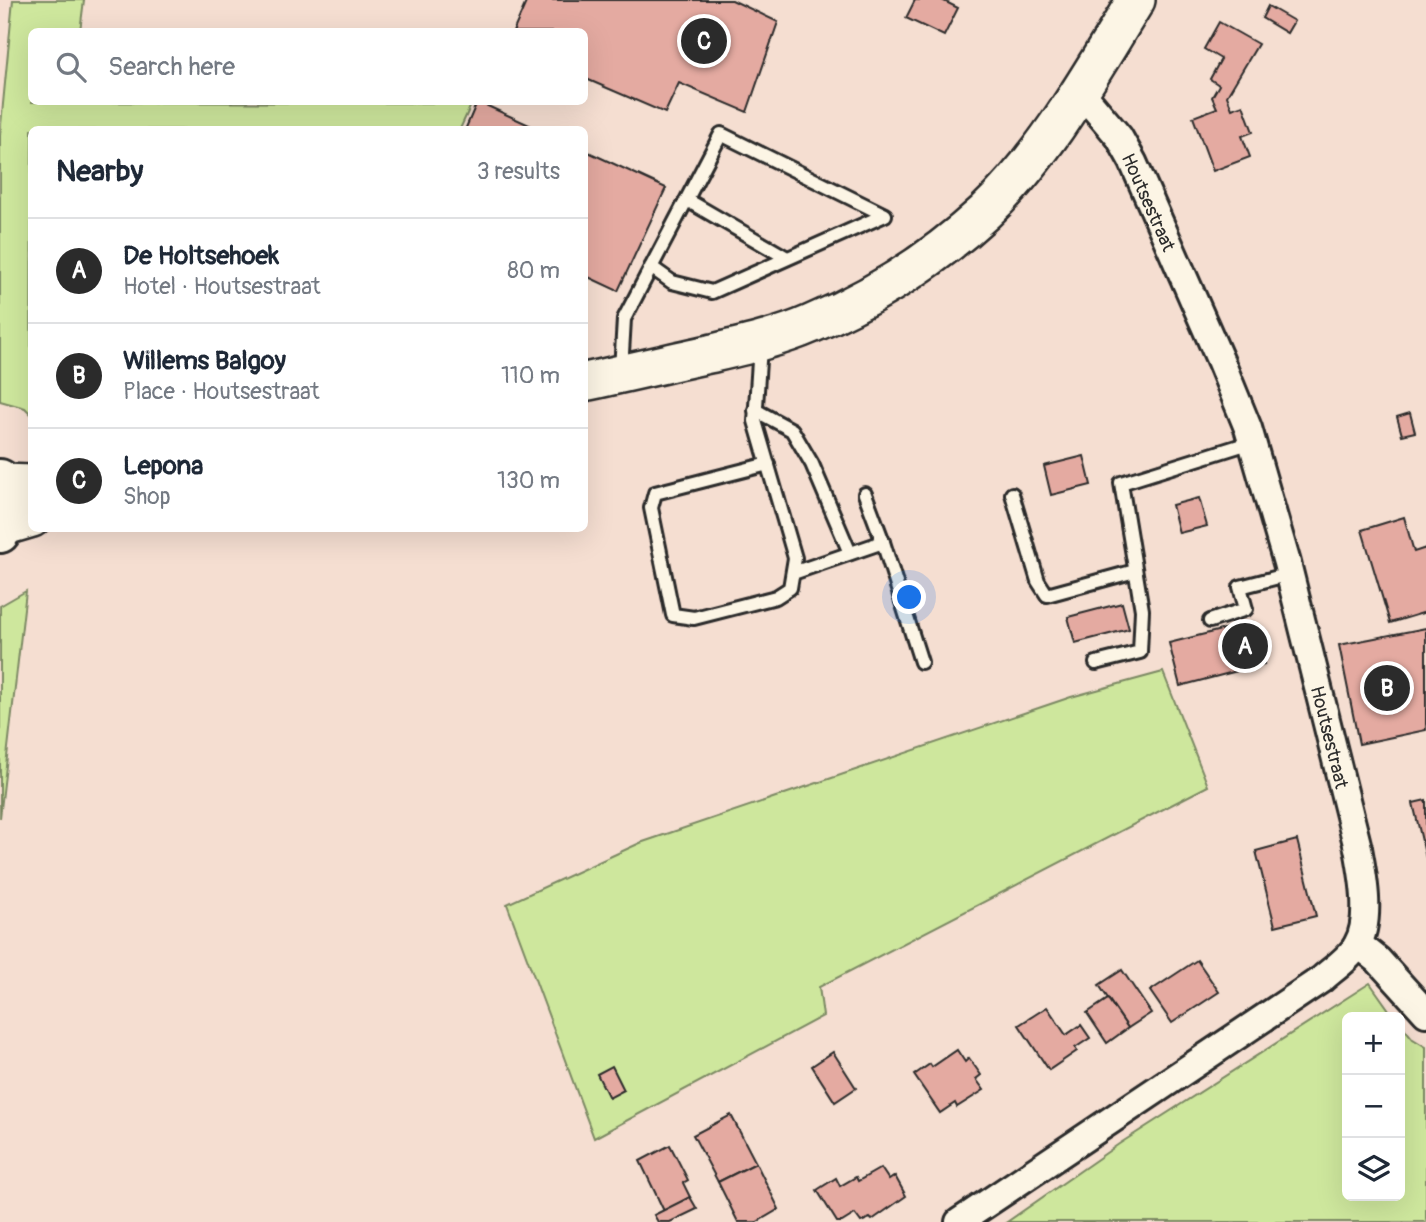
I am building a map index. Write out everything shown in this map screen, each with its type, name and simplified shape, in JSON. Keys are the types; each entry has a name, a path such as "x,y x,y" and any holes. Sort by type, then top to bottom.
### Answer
{"main road":[{"path":"11,482 8,502 12,526"}],"street":[{"path":"588,381 760,342 810,325 898,279 942,249 986,211 1030,159 1080,91 1136,0"},
{"name":"Houtsestraat","path":"1080,91 1119,137 1133,162 1222,362 1252,442 1290,574 1358,848 1366,895 1358,944"},
{"path":"959,1222 1304,992 1322,979 1358,944 1378,960 1426,1013"}],"lane":[{"path":"621,374 624,319 651,267 687,200 721,134 885,215 712,292 672,282 651,267"},
{"path":"687,200 788,258"},
{"path":"760,342 755,421 768,464 795,558 790,588 776,597 694,618 673,615 650,508 655,494 768,464"},
{"path":"755,410 792,430 812,464 850,553"},
{"path":"1096,663 1140,652 1142,610 1121,483 1252,442"},
{"path":"1012,494 1038,582 1047,595 1135,571"},
{"path":"865,495 883,542 921,662"},
{"path":"793,573 883,542"},
{"path":"1210,621 1246,609 1240,587 1290,574"}],"green space":[{"path":"13,0 84,0 80,28 28,28 28,105 471,105 461,126 28,126 28,411 0,401 0,135"},
{"path":"26,591 0,818 0,606"},
{"path":"1163,672 1208,786 819,987 823,1016 594,1138 507,904 640,843 1071,697"},
{"path":"1370,983 1390,1012 1342,1012 1342,1201 1405,1201 1405,1029 1413,1039 1426,1047 1426,1222 1007,1222 1119,1144"}],"building":[{"path":"527,0 732,0 778,22 747,112 679,83 665,113 588,80 588,28 515,28"},
{"path":"915,0 942,0 958,8 944,36 906,18"},
{"path":"1268,6 1294,21 1287,33 1262,18"},
{"path":"1219,22 1258,44 1227,96 1232,109 1243,105 1253,132 1242,136 1250,157 1213,171 1193,117 1217,108 1212,97 1219,85 1210,79 1221,59 1204,49"},
{"path":"476,105 486,105 531,126 467,126"},
{"path":"588,152 666,188 618,291 588,277"},
{"path":"1410,413 1415,432 1402,435 1397,417"},
{"path":"1084,456 1091,485 1051,495 1044,466"},
{"path":"1199,498 1207,526 1179,533 1172,505"},
{"path":"1404,517 1414,552 1426,548 1426,612 1390,623 1362,530"},
{"path":"1122,603 1129,629 1075,643 1068,617"},
{"path":"1253,622 1264,664 1180,686 1169,643"},
{"path":"1426,628 1426,730 1359,744 1339,645"},
{"path":"1426,800 1426,858 1413,803"},
{"path":"1297,840 1316,916 1275,926 1256,851"},
{"path":"1197,960 1219,992 1172,1023 1150,991"},
{"path":"1122,970 1151,1013 1128,1028 1099,985"},
{"path":"1108,999 1128,1028 1107,1043 1087,1013"},
{"path":"1047,1007 1066,1035 1081,1025 1090,1038 1075,1048 1077,1051 1049,1070 1019,1025"},
{"path":"957,1050 965,1062 969,1058 981,1075 976,1079 984,1090 957,1107 955,1103 940,1113 914,1075 930,1064 932,1067"},
{"path":"833,1052 856,1088 835,1102 812,1066"},
{"path":"612,1066 624,1090 609,1098 597,1074"},
{"path":"731,1115 756,1163 718,1182 693,1135"},
{"path":"670,1145 688,1180 683,1183 690,1197 664,1211 640,1161"},
{"path":"756,1163 779,1209 757,1222 738,1222 718,1182"},
{"path":"881,1168 889,1180 895,1176 906,1196 872,1220 870,1218 861,1222 855,1214 837,1222 817,1190 836,1178 840,1186 856,1177 858,1181"},
{"path":"690,1197 697,1209 670,1222 658,1222 654,1215"}],"place":[{"name":"Lepona","path":"704,41"},
{"name":"De Holtsehoek","path":"1245,646"},
{"name":"Willems Balgoy","path":"1387,688"}]}
